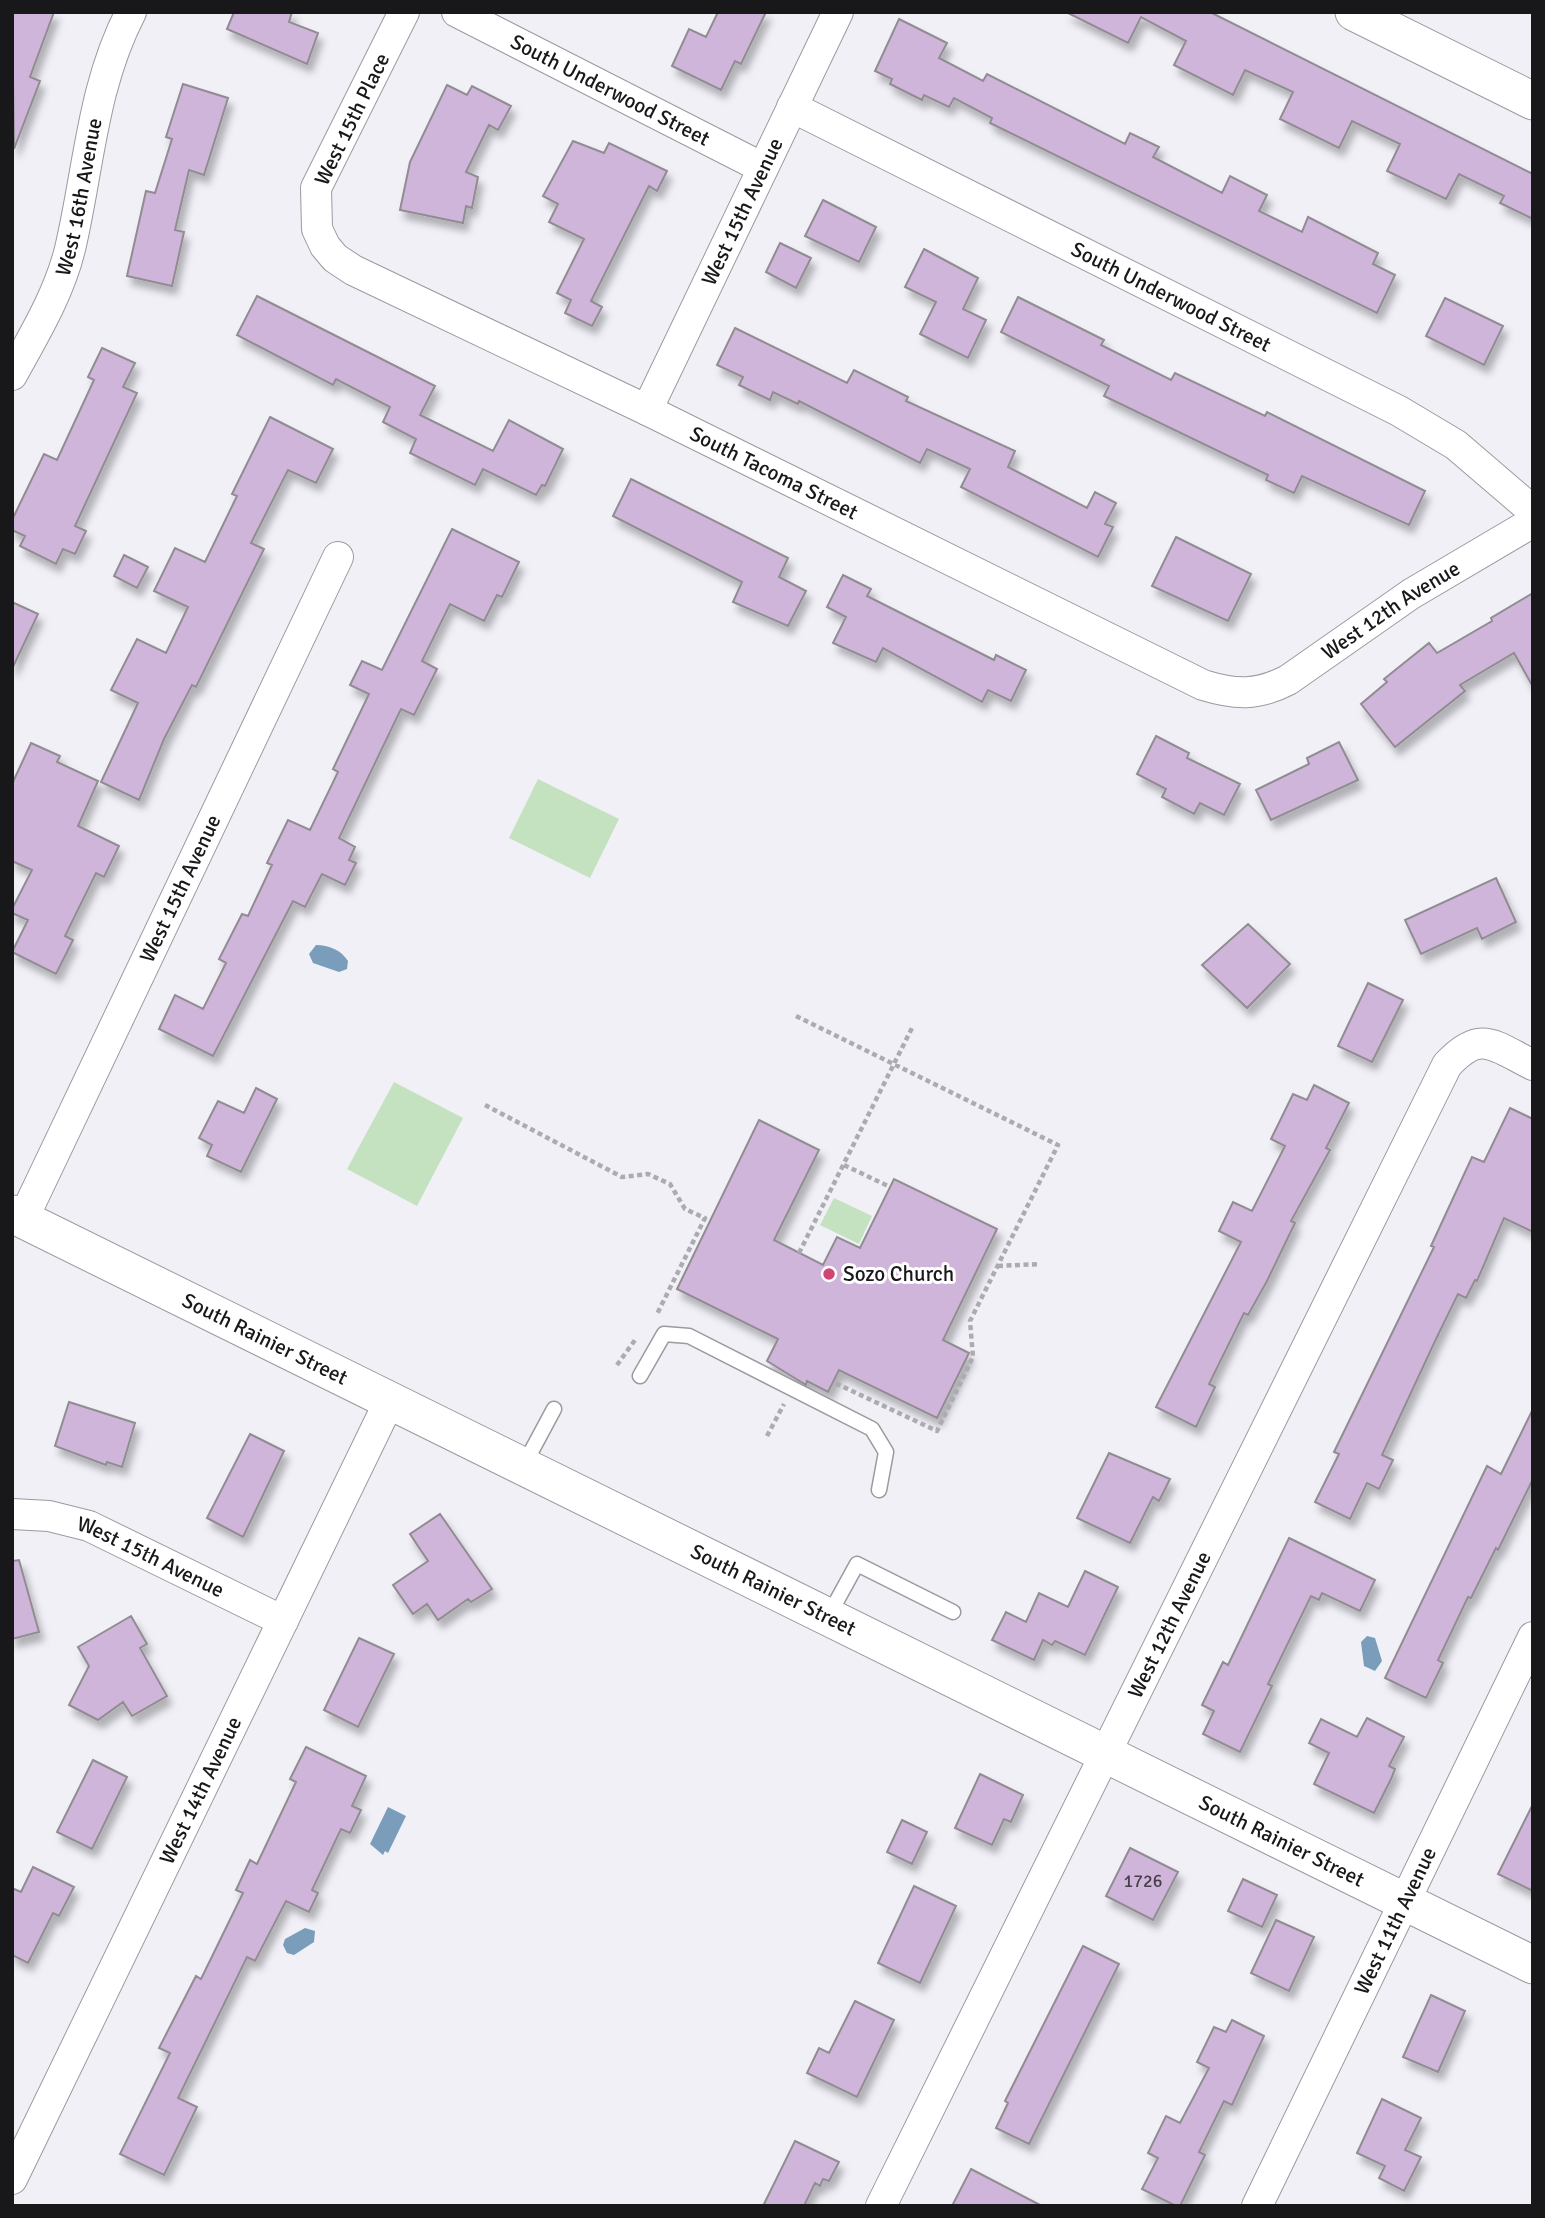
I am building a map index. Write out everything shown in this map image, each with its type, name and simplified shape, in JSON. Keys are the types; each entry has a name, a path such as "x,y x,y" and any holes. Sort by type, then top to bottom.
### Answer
{"street":[{"name":"West 16th Avenue","path":"12,375 49,306 70,251 99,92 117,40 131,12"},
{"name":"West 15th Place","path":"317,229 316,188 404,12"},
{"name":"South Underwood Street","path":"457,12 763,168"},
{"name":"West 15th Avenue","path":"647,410 838,12"},
{"path":"1354,12 1533,101"},
{"name":"South Underwood Street","path":"792,107 1399,411 1455,445 1533,511"},
{"name":"South Tacoma Street","path":"317,229 325,246 335,258 353,270 647,410 1203,685 1248,694"},
{"name":"West 12th Avenue","path":"1248,694 1268,690 1288,680 1411,594 1533,522"},
{"name":"West 15th Avenue","path":"18,1216 338,557"},
{"name":"West 12th Avenue","path":"881,2206 1447,1065 1464,1046 1488,1043 1533,1065"},
{"name":"South Rainier Street","path":"18,1216 1533,1965"},
{"name":"West 14th Avenue","path":"12,2179 390,1400"},
{"name":"West 15th Avenue","path":"12,1514 49,1516 89,1526 283,1621"},
{"name":"West 11th Avenue","path":"1257,2206 1533,1637"}],"lane":[{"path":"639,1376 664,1334 689,1336 872,1429 886,1452 879,1490"},
{"path":"524,1465 554,1409"},
{"path":"829,1615 857,1564 953,1612"}],"path":[{"path":"796,1016 1058,1145 970,1321 973,1357 937,1431 833,1382"},
{"path":"799,1253 913,1026"},
{"path":"485,1105 622,1177 648,1174 670,1184 685,1209 705,1218 655,1318"},
{"path":"844,1165 890,1188"},
{"path":"998,1266 1041,1264"},
{"path":"767,1436 792,1388"}],"green space":[{"path":"538,779 619,819 590,878 509,838"},
{"path":"394,1082 463,1118 417,1206 347,1169"},
{"path":"834,1198 872,1216 859,1244 820,1225"}],"water":[{"path":"316,945 330,947 342,954 348,961 347,969 339,972 313,963 309,954"},
{"path":"1367,1636 1375,1638 1382,1661 1375,1671 1364,1666 1361,1642"},
{"path":"388,1807 406,1816 388,1853 385,1851 383,1855 370,1844"},
{"path":"305,1928 315,1931 314,1942 294,1955 287,1953 283,1945 285,1939"}],"building":[{"path":"12,12 54,12 30,77 40,81 14,149"},
{"path":"234,12 292,12 289,22 318,33 307,64 227,29"},
{"path":"718,12 766,12 741,64 735,61 721,90 672,66 689,29 706,37"},
{"path":"1066,12 1210,12 1533,174 1533,219 1500,203 1504,196 1459,174 1446,199 1387,171 1400,144 1352,121 1339,148 1280,119 1293,92 1245,70 1233,95 1174,65 1186,41 1141,17 1128,43"},
{"path":"899,19 947,43 939,58 983,81 987,74 1125,144 1130,133 1159,147 1153,157 1222,193 1230,176 1267,195 1259,211 1302,232 1308,217 1378,253 1373,264 1395,275 1377,313 990,123 992,118 954,98 949,107 924,95 922,100 890,84 892,79 875,71"},
{"path":"183,84 228,98 204,175 189,170 175,230 184,232 172,286 127,276 146,191 155,193 172,139 166,137"},
{"path":"447,85 467,95 472,86 511,106 498,130 489,125 466,172 478,177 472,208 466,206 463,223 400,210 410,162"},
{"path":"573,141 604,153 609,143 667,171 657,191 649,186 591,301 602,307 592,326 565,313 571,300 557,293 584,239 549,222 558,204 543,196"},
{"path":"823,200 876,227 859,262 805,236"},
{"path":"780,243 811,258 796,288 766,272"},
{"path":"924,249 978,278 963,309 986,320 968,358 920,334 936,302 905,287"},
{"path":"257,296 435,386 420,415 493,451 509,420 563,449 545,486 542,485 536,495 483,469 475,485 410,453 416,439 383,422 390,407 336,379 333,385 237,335"},
{"path":"1018,297 1104,340 1101,345 1171,380 1175,373 1265,416 1267,412 1425,491 1409,525 1302,476 1294,493 1266,480 1268,475 1104,396 1109,386 1001,332"},
{"path":"1445,298 1503,326 1484,365 1426,336"},
{"path":"735,328 847,383 854,370 908,397 906,401 1015,451 1008,467 1087,508 1095,492 1116,503 1105,524 1113,527 1098,557 961,487 970,469 927,449 920,463 799,401 798,404 773,392 770,400 739,385 743,377 717,365"},
{"path":"102,348 135,363 123,387 137,393 75,526 86,531 75,554 63,549 56,564 20,546 25,536 12,530 12,520 44,454 57,460 94,380 88,377"},
{"path":"270,417 333,449 316,483 288,470 251,543 264,549 196,687 192,685 164,739 139,800 101,782 138,703 111,690 137,639 166,653 188,607 154,591 175,548 205,562 237,496 232,494"},
{"path":"631,479 788,558 779,577 806,591 788,626 733,602 742,582 613,516"},
{"path":"452,529 519,562 502,597 497,595 484,621 450,604 422,661 437,669 414,715 401,709 339,838 355,847 349,860 356,863 345,885 322,874 305,907 293,901 213,1056 159,1029 175,995 203,1009 226,963 219,959 242,914 248,916 272,865 267,863 288,820 310,830 338,772 333,769 369,694 350,685 362,661 382,670"},
{"path":"1176,537 1251,574 1228,621 1152,586"},
{"path":"124,555 148,567 137,588 114,576"},
{"path":"843,575 871,589 867,596 994,660 996,655 1026,670 1011,701 988,690 982,702 883,648 876,662 833,643 846,617 827,607"},
{"path":"1533,593 1533,687 1514,653 1460,685 1465,691 1395,747 1361,704 1387,682 1384,679 1429,643 1437,653"},
{"path":"12,602 38,614 12,669"},
{"path":"1156,736 1189,753 1187,758 1240,784 1224,815 1200,803 1194,814 1162,797 1166,789 1137,774"},
{"path":"1339,742 1358,780 1271,820 1256,790 1309,764 1307,758"},
{"path":"31,743 60,756 57,762 98,781 78,826 119,846 104,877 96,873 65,936 73,940 56,974 12,952 28,920 12,913 12,909 32,870 12,861 12,784"},
{"path":"1496,878 1516,922 1482,939 1477,928 1421,954 1405,920"},
{"path":"1248,924 1290,964 1247,1008 1202,965"},
{"path":"1368,983 1403,1000 1372,1062 1338,1046"},
{"path":"1314,1085 1349,1103 1326,1148 1330,1150 1291,1221 1295,1223 1267,1281 1248,1315 1244,1313 1209,1384 1215,1387 1196,1427 1156,1407 1241,1242 1219,1231 1233,1202 1252,1211 1285,1146 1271,1139 1293,1094 1307,1100"},
{"path":"256,1088 277,1099 241,1172 207,1156 212,1145 199,1138 218,1101 244,1113"},
{"path":"1510,1108 1533,1119 1533,1232 1504,1218 1477,1281 1475,1280 1466,1298 1458,1294 1382,1455 1393,1460 1379,1489 1367,1483 1350,1519 1315,1502 1339,1454 1334,1452 1434,1247 1431,1246 1472,1157 1484,1162"},
{"name":"Sozo Church","path":"759,1120 819,1150 774,1240 823,1265 837,1237 860,1248 894,1179 997,1229 943,1340 969,1353 937,1418 839,1370 828,1392 807,1381 806,1385 767,1361 778,1339 677,1289"},
{"path":"69,1402 135,1423 122,1467 107,1462 106,1465 55,1446"},
{"path":"1533,1409 1533,1479 1498,1550 1496,1548 1471,1598 1468,1597 1438,1660 1443,1663 1426,1698 1385,1678 1487,1466 1501,1474"},
{"path":"250,1434 284,1451 243,1537 207,1518"},
{"path":"1109,1453 1170,1479 1159,1501 1153,1497 1130,1543 1077,1518"},
{"path":"440,1514 492,1589 471,1602 468,1599 438,1620 427,1604 413,1614 393,1585 428,1561 410,1534"},
{"path":"1289,1538 1375,1580 1360,1611 1322,1593 1319,1600 1311,1596 1268,1684 1272,1686 1240,1752 1203,1734 1214,1711 1202,1705 1223,1662 1228,1665"},
{"path":"19,1560 39,1632 12,1639 12,1561"},
{"path":"1085,1571 1118,1587 1085,1655 1055,1641 1052,1645 1043,1640 1034,1660 992,1640 1006,1612 1026,1622 1039,1593 1068,1607"},
{"path":"131,1616 147,1644 140,1648 167,1696 132,1716 123,1702 98,1720 69,1705 89,1666 78,1647"},
{"path":"359,1638 394,1654 358,1727 324,1710"},
{"path":"1367,1718 1404,1737 1389,1766 1395,1769 1374,1813 1314,1784 1329,1753 1309,1743 1321,1719 1357,1737"},
{"path":"306,1747 366,1776 352,1806 361,1810 350,1833 341,1829 312,1890 318,1893 309,1912 286,1901 255,1961 247,1957 178,2098 197,2107 164,2175 120,2154 170,2053 159,2048 196,1976 201,1979 243,1893 236,1890 250,1860 257,1864 296,1782 290,1779"},
{"path":"93,1760 127,1777 92,1849 57,1832"},
{"path":"980,1774 1023,1795 1011,1822 1004,1819 992,1845 955,1828"},
{"path":"1533,1804 1533,1891 1498,1874"},
{"path":"902,1820 927,1832 912,1864 887,1852"},
{"path":"1130,1848 1178,1872 1153,1920 1106,1896"},
{"path":"33,1867 74,1887 59,1916 53,1913 28,1963 12,1955 12,1888 21,1892"},
{"path":"1243,1879 1277,1895 1262,1927 1228,1911"},
{"path":"914,1886 956,1906 920,1983 878,1963"},
{"path":"1276,1920 1314,1937 1289,1991 1251,1973"},
{"path":"1083,1946 1119,1964 1029,2144 996,2128 1008,2103 1005,2101"},
{"path":"1431,1995 1465,2011 1438,2072 1403,2057"},
{"path":"855,2001 894,2020 857,2097 807,2073 819,2048 829,2053"},
{"path":"1232,2020 1264,2036 1232,2105 1224,2101 1199,2152 1205,2155 1180,2206 1176,2206 1142,2189 1158,2158 1148,2153 1166,2116 1180,2123 1209,2068 1197,2062 1214,2027 1226,2032"},
{"path":"1382,2099 1421,2118 1405,2150 1421,2157 1404,2191 1379,2178 1385,2166 1357,2153"},
{"path":"795,2141 839,2162 829,2181 823,2179 820,2186 815,2183 804,2206 763,2206"},
{"path":"971,2169 1042,2206 952,2206"}],"place":[{"name":"Sozo Church","path":"829,1274"}]}
